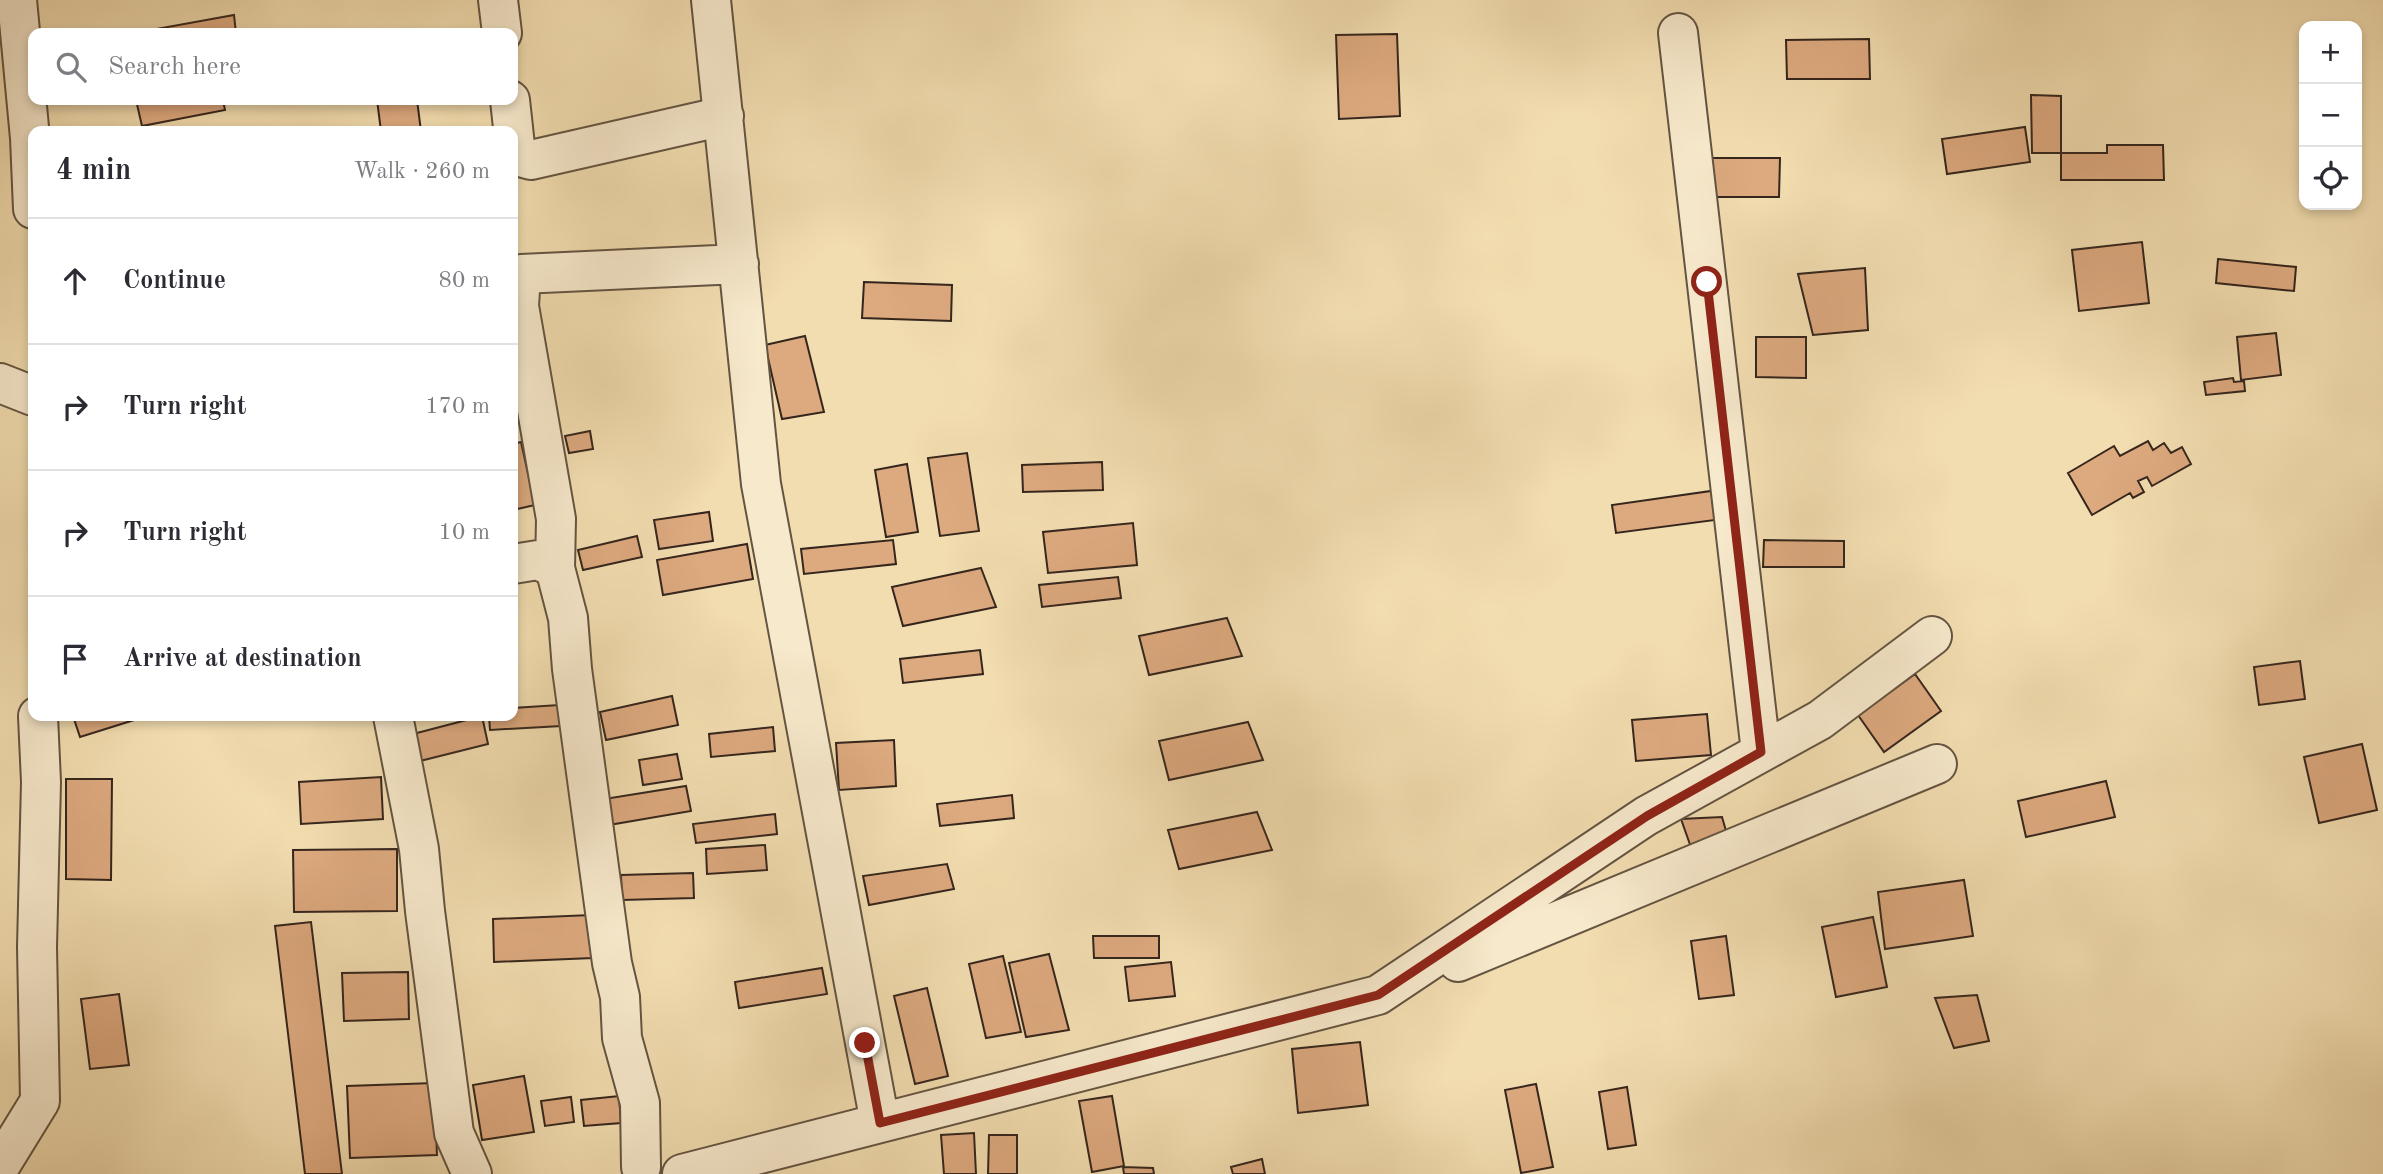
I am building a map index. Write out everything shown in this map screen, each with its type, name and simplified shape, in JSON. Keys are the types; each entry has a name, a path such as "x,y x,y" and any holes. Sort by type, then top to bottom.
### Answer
{"street":[{"path":"17,0 28,102"},
{"path":"498,0 501,28"},
{"path":"711,0 761,484 880,1123"},
{"path":"1678,33 1761,752"},
{"path":"28,105 31,126"},
{"path":"510,105 512,126"},
{"path":"518,156 531,160 724,116"},
{"path":"518,276 739,264"},
{"path":"518,291 528,367 539,410 556,519 555,568 568,618 572,669 612,963 620,998 622,1038 640,1103 641,1167"},
{"path":"0,383 28,394"},
{"path":"518,563 538,560 555,568"},
{"path":"1378,995 1647,816 1820,720 1932,636"},
{"path":"4,1169 40,1101 37,947 41,782 38,721"},
{"path":"394,721 419,849 454,1133 472,1174"},
{"path":"682,1174 1378,995 1937,764"}],"building":[{"path":"234,15 235,28 162,28"},
{"path":"1397,34 1400,116 1339,119 1336,35"},
{"path":"1869,39 1870,79 1787,79 1786,40"},
{"path":"2031,95 2061,96 2061,153 2032,153"},
{"path":"137,105 224,105 225,110 142,126"},
{"path":"378,105 418,105 420,126 380,126"},
{"path":"2025,127 2030,162 1947,174 1942,139"},
{"path":"2107,145 2163,145 2164,180 2061,180 2061,153 2107,153"},
{"path":"1705,158 1780,158 1779,197 1705,197"},
{"path":"2142,242 2149,303 2079,311 2072,250"},
{"path":"2218,259 2296,267 2294,291 2216,283"},
{"path":"1865,268 1868,330 1813,335 1798,274"},
{"path":"864,282 952,285 951,321 862,318"},
{"path":"2276,333 2281,375 2241,380 2237,337"},
{"path":"805,336 824,412 782,419 765,345"},
{"path":"1756,337 1806,337 1806,378 1756,377"},
{"path":"2233,378 2234,382 2244,381 2245,391 2206,395 2204,382"},
{"path":"590,431 593,449 569,453 565,436"},
{"path":"2148,441 2153,450 2164,443 2171,453 2182,447 2191,464 2152,486 2147,477 2138,481 2144,492 2133,498 2130,493 2092,515 2068,473 2114,446 2120,456"},
{"path":"521,442 535,505 518,509 518,443"},
{"path":"967,453 979,531 940,536 928,458"},
{"path":"1102,462 1103,490 1023,492 1022,465"},
{"path":"907,464 918,532 886,537 875,470"},
{"path":"1711,491 1715,520 1616,533 1612,505"},
{"path":"709,512 713,541 659,549 654,520"},
{"path":"1133,523 1137,565 1048,573 1043,532"},
{"path":"637,536 642,557 583,570 578,550"},
{"path":"893,540 896,564 804,574 801,549"},
{"path":"1764,540 1844,541 1844,567 1763,567"},
{"path":"747,544 753,579 663,595 657,560"},
{"path":"981,568 996,607 903,626 892,587"},
{"path":"1118,577 1121,598 1042,607 1039,585"},
{"path":"1227,618 1242,656 1149,675 1139,636"},
{"path":"980,650 983,674 903,683 900,659"},
{"path":"2300,661 2305,699 2259,705 2254,667"},
{"path":"1915,674 1941,711 1884,752 1858,715"},
{"path":"672,696 678,725 606,740 600,712"},
{"path":"559,705 561,726 490,730 489,721 518,721 518,708"},
{"path":"1707,714 1711,755 1636,761 1632,720"},
{"path":"75,721 131,721 80,737"},
{"path":"463,721 483,721 488,744 420,761 413,734"},
{"path":"1248,722 1263,760 1169,780 1159,741"},
{"path":"773,727 775,751 711,757 709,734"},
{"path":"894,740 896,786 839,790 836,743"},
{"path":"2362,744 2377,810 2319,823 2304,757"},
{"path":"677,754 682,779 643,785 639,760"},
{"path":"381,777 383,819 301,824 299,782"},
{"path":"66,779 112,779 111,880 66,879"},
{"path":"2106,781 2115,817 2026,837 2018,801"},
{"path":"686,786 691,811 603,826 598,800"},
{"path":"1012,795 1014,818 940,826 937,804"},
{"path":"1257,812 1272,850 1179,869 1168,830"},
{"path":"775,814 777,834 696,843 693,824"},
{"path":"1722,817 1735,862 1699,870 1681,819"},
{"path":"765,845 767,870 707,874 706,849"},
{"path":"397,849 397,911 294,912 293,850"},
{"path":"947,864 954,889 869,905 863,876"},
{"path":"693,873 694,898 622,900 621,875"},
{"path":"1964,880 1973,936 1885,949 1878,892"},
{"path":"591,915 593,958 494,962 493,919"},
{"path":"1873,917 1887,987 1836,997 1822,927"},
{"path":"311,922 342,1174 305,1174 275,926"},
{"path":"1093,936 1159,936 1159,958 1094,958"},
{"path":"1726,936 1734,995 1699,999 1691,941"},
{"path":"1049,954 1069,1030 1026,1037 1009,963"},
{"path":"1003,956 1021,1032 986,1038 969,964"},
{"path":"1171,962 1175,996 1129,1001 1125,967"},
{"path":"822,968 827,994 739,1008 735,982"},
{"path":"408,972 409,1019 344,1021 342,973"},
{"path":"927,988 948,1076 915,1084 894,996"},
{"path":"119,994 129,1065 90,1069 81,999"},
{"path":"1977,995 1989,1041 1954,1048 1935,998"},
{"path":"1360,1042 1368,1105 1298,1113 1292,1049"},
{"path":"524,1076 534,1132 482,1140 473,1085"},
{"path":"434,1083 437,1155 350,1158 347,1086"},
{"path":"1536,1084 1553,1167 1521,1173 1505,1090"},
{"path":"1627,1087 1636,1145 1608,1149 1599,1092"},
{"path":"619,1096 621,1123 584,1126 581,1100"},
{"path":"1112,1096 1124,1166 1092,1172 1079,1101"},
{"path":"571,1097 574,1122 545,1126 541,1101"},
{"path":"974,1133 976,1174 944,1174 941,1135"},
{"path":"989,1135 1017,1135 1017,1174 988,1174"},
{"path":"1262,1159 1265,1174 1233,1174 1231,1167"},
{"path":"1123,1167 1153,1168 1154,1174 1124,1174"}],"route":[{"path":"865,1043 880,1123 1378,995 1647,816 1761,752 1707,282"}]}
